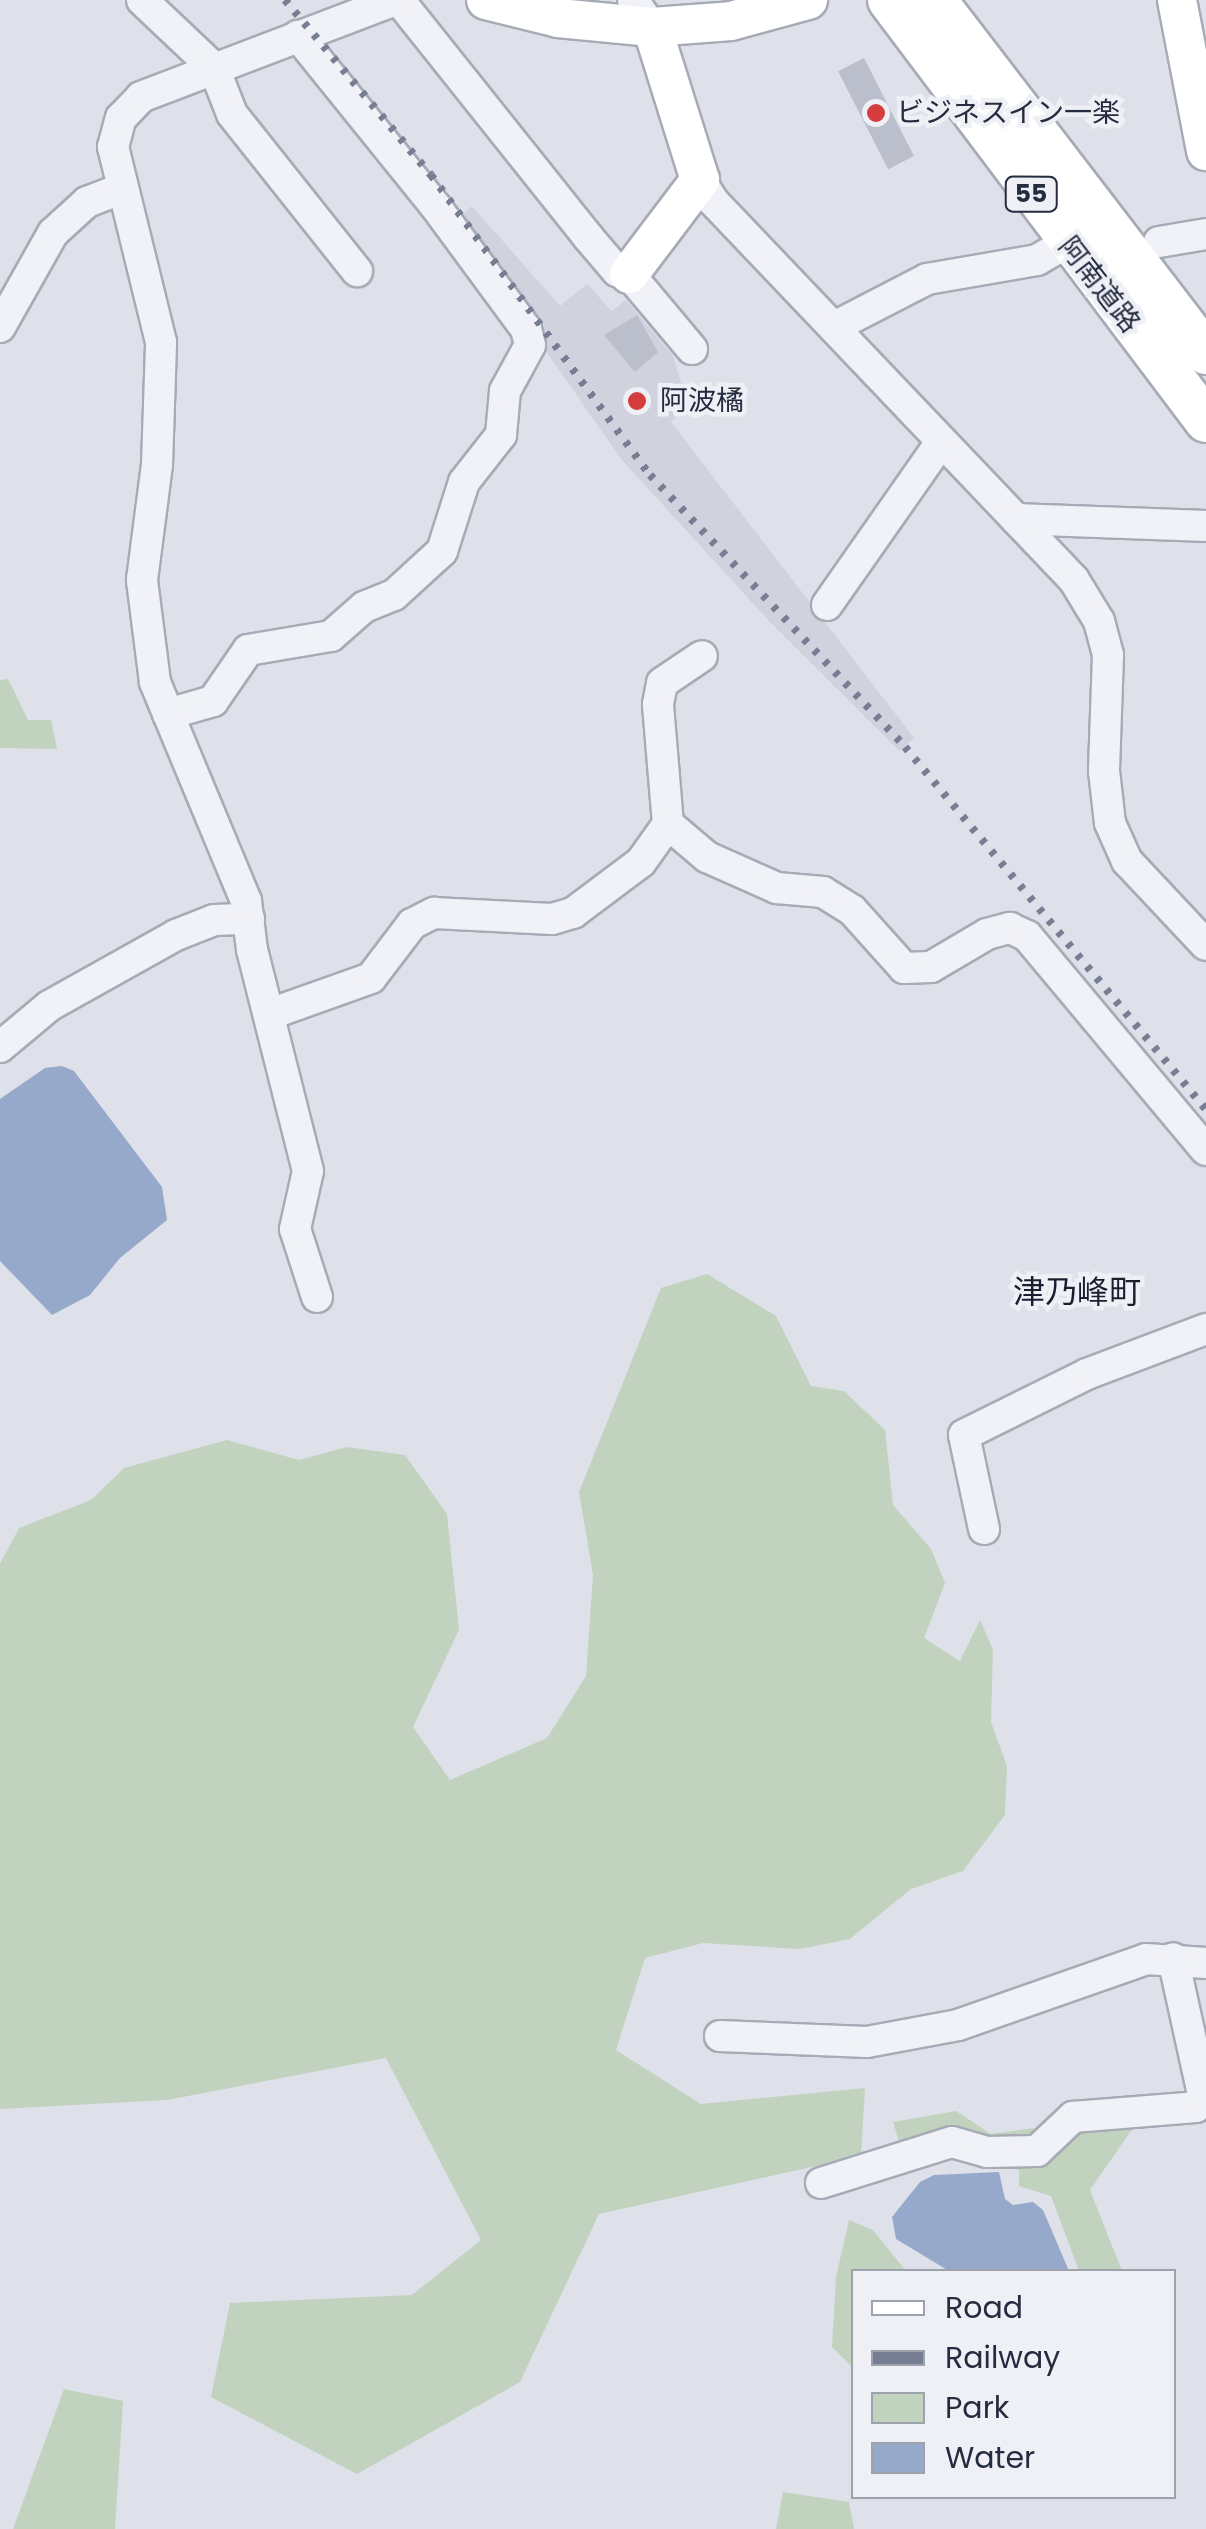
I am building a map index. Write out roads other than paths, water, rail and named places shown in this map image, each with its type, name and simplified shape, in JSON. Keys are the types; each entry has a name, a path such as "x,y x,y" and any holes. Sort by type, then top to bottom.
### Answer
{"highway":[{"name":"阿南道路","path":"889,0 1066,243 1206,421"},
{"name":"阿南道路","path":"935,0 1206,352"}],"main road":[{"path":"486,0 558,18 642,13 732,21 808,0"},
{"path":"1177,0 1206,152"},
{"path":"630,274 700,180 642,13"}],"street":[{"path":"142,0 214,68 232,114 358,271"},
{"path":"317,1297 295,1229 308,1171 250,919 154,682 142,580 157,466 161,342 150,282 119,190 113,147 121,118 142,96 397,0 617,272 630,274 692,350"},
{"path":"168,714 214,701 248,650 331,636 364,608 394,595 442,551 464,482 501,434 505,391 530,345 526,328 436,207 298,36"},
{"path":"700,180 1074,580 1099,621 1108,656 1104,771 1110,823 1128,861 1206,946"},
{"path":"0,327 53,233 87,202 119,190"},
{"path":"1159,242 1206,234"},
{"path":"834,327 927,279 1037,260 1066,243"},
{"path":"827,605 942,441"},
{"path":"1016,519 1206,526"},
{"path":"270,1014 370,978 412,924 434,912 552,919 573,913 641,862 668,824 658,704 662,683 702,656"},
{"path":"668,824 707,856 776,888 824,892 852,910 904,968 931,968 987,934 1010,928 1027,936 1206,1150"},
{"path":"0,1047 49,1006 176,935 214,920 250,919"},
{"path":"984,1529 964,1434 1088,1374 1206,1329"},
{"path":"820,2183 952,2142 988,2152 1037,2151 1072,2117 1196,2106 1204,2100 1173,1958"},
{"path":"720,2036 866,2042 958,2026 1146,1959 1206,1963"}],"water":[{"path":"62,1066 74,1071 162,1187 167,1220 120,1258 90,1295 52,1315 0,1261 0,1099 45,1068"},
{"path":"999,2172 1005,2199 1013,2205 1033,2202 1043,2210 1068,2269 946,2269 896,2239 892,2217 920,2182 934,2175"}],"railway":[{"path":"285,0 431,175 650,475 905,747 1206,1109"}],"place":[{"name":"ビジネスイン一楽","path":"876,113"},
{"name":"阿波橘","path":"637,401"}],"district":[{"name":"津乃峰町","path":"1077,1292"}]}
